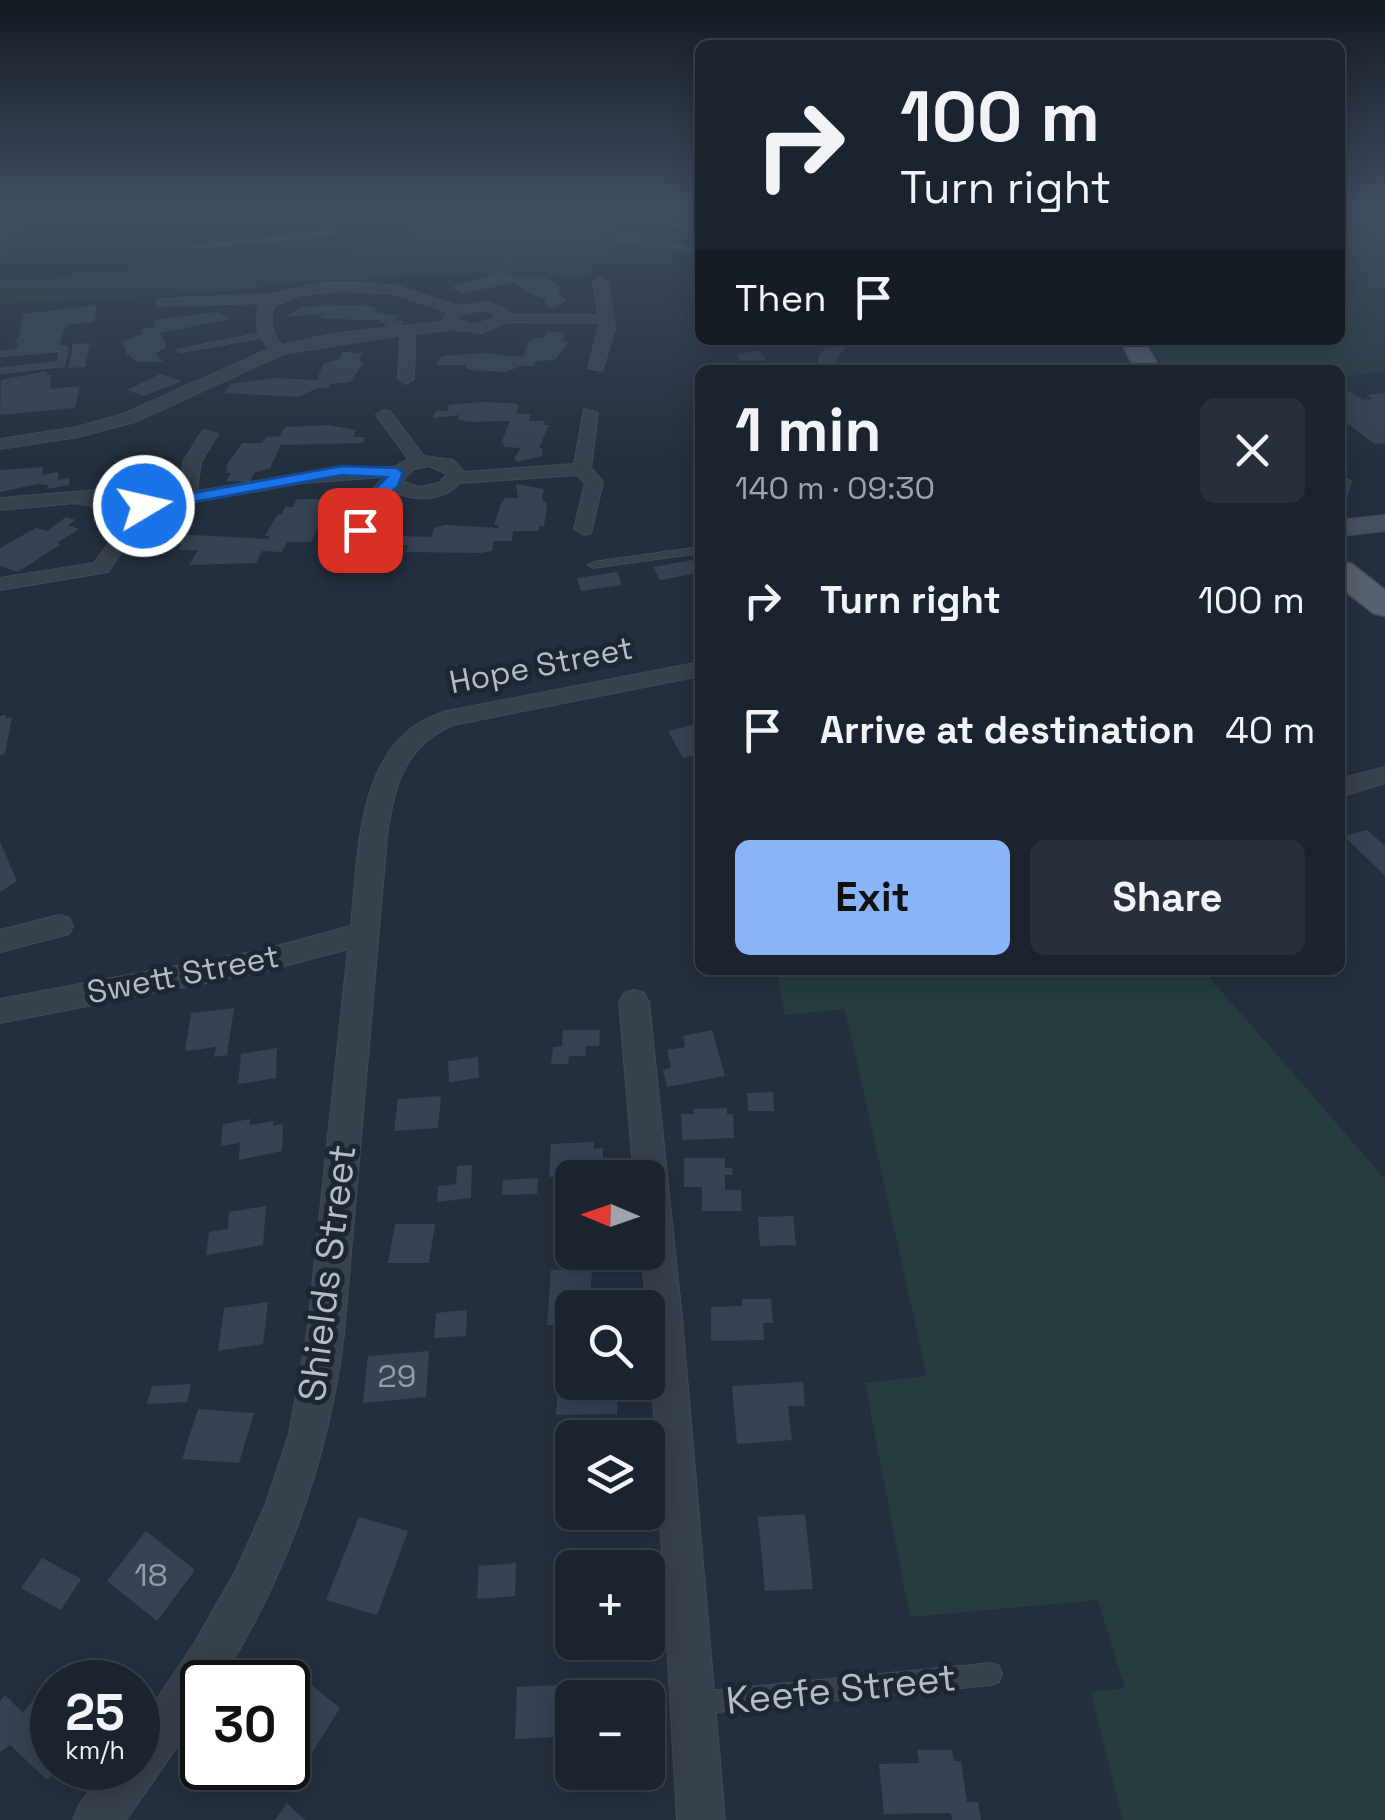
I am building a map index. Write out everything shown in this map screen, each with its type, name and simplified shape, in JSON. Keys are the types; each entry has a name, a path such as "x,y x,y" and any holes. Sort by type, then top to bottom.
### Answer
{"main road":[{"path":"1345,524 1385,522"},
{"path":"1345,576 1385,606"}],"street":[{"path":"162,302 271,298 295,291"},
{"path":"391,291 478,329 504,318 608,319"},
{"path":"596,368 608,319 602,291"},
{"path":"271,298 263,309 266,334 279,350"},
{"path":"0,444 63,435 129,418 279,350 339,338 408,332 492,307 502,312 504,318"},
{"path":"406,380 408,332"},
{"path":"582,469 590,413"},
{"path":"384,416 419,462"},
{"path":"197,493 192,462 208,434"},
{"path":"82,500 144,506 197,493 342,471 394,478 408,492 425,493 448,486 456,472 446,464 419,462 394,478 370,501 350,558"},
{"path":"455,478 582,469"},
{"path":"582,469 594,482 584,529"},
{"path":"0,504 82,500 146,490 197,493"},
{"path":"0,584 101,568 144,506"},
{"name":"Hope Street","path":"402,744 427,725 470,713 695,670"},
{"name":"Shields Street","path":"160,1734 232,1622 272,1542 300,1465 330,1302 352,1038 376,820 402,744"},
{"path":"1345,786 1385,774"},
{"path":"0,940 58,926"},
{"name":"Swett Street","path":"0,1011 262,961 365,932"},
{"path":"634,1002 664,1318 701,1820"},
{"name":"Shields Street","path":"97,1820 119,1790"}],"lane":[{"path":"181,350 266,334"},
{"path":"0,354 64,348 60,364 0,371"},
{"path":"592,565 695,551"},
{"name":"Keefe Street","path":"691,1704 991,1674"}],"green space":[{"path":"0,291 229,291 213,293 0,304"},
{"path":"1345,291 1385,291 1385,371 1345,376 1345,365 1161,365 1151,345 1345,345"},
{"path":"778,975 1207,975 1385,1179 1385,1820 1123,1820 1091,1692 1125,1688 1098,1600 910,1617 865,1383 927,1376 845,1009 785,1015"}],"building":[{"path":"526,291 557,291 567,301 552,309 544,304 547,300"},
{"path":"97,305 94,322 66,325 59,346 16,350 18,343 14,343 20,335 23,314"},
{"path":"371,306 377,309 374,312 399,316 395,321 404,321 400,327 384,326 386,323 379,323 380,320 327,319 320,317 322,314 285,317 301,307"},
{"path":"217,312 231,319 160,333 167,347 155,353 163,362 137,362 127,354 122,342 142,334 140,330 155,327 153,322 161,319"},
{"path":"547,332 566,333 563,340 568,343 555,360 536,361 534,366 505,372 472,370 465,368 467,365 436,365 442,356 483,353 523,357 528,342 535,337 544,338"},
{"path":"90,343 85,367 68,368 73,344"},
{"path":"759,350 766,360 740,361 736,355"},
{"path":"343,352 363,353 359,359 363,364 350,382 317,388 299,397 225,393 231,384 275,378 317,380 323,364 339,359"},
{"path":"47,371 46,375 51,375 50,389 80,386 75,408 0,415 1,380"},
{"path":"160,374 182,381 144,396 127,390"},
{"path":"1345,392 1363,400 1373,399 1367,395 1385,393 1385,443 1375,444 1345,423"},
{"path":"513,403 519,405 516,414 531,414 529,421 545,421 544,425 549,425 539,448 543,448 542,456 517,462 514,459 521,448 503,447 510,421 468,422 458,419 460,415 433,418 436,411 447,411 449,405"},
{"path":"328,425 356,430 353,437 365,437 363,443 281,445 270,468 254,473 250,482 226,481 231,473 225,473 225,467 242,443 262,443 266,437 280,436 285,427"},
{"path":"119,461 154,461 161,466 177,466 171,476 102,476"},
{"path":"43,467 42,475 58,472 58,480 70,478 69,485 47,489 48,485 38,484 0,492 0,470"},
{"path":"516,484 544,489 542,499 547,504 544,526 539,526 539,531 513,531 512,541 494,541 492,551 480,553 406,552 408,545 398,545 400,536 431,537 434,528 445,525 498,528 494,525 505,498 518,498"},
{"path":"297,499 322,499 318,508 323,508 320,514 324,514 311,542 287,542 282,552 262,551 256,563 189,565 198,550 178,550 182,544 170,544 176,534 268,539 270,536 265,536 277,515 285,507 293,507"},
{"path":"66,517 76,520 68,525 79,529 57,543 61,544 18,572 0,566 0,548 36,528 47,531"},
{"path":"692,560 695,574 660,580 653,567"},
{"path":"617,572 622,585 581,591 577,578"},
{"path":"6,715 6,719 12,717 5,754 0,755 0,716"},
{"path":"695,724 695,755 683,758 668,731"},
{"path":"1367,830 1385,846 1385,876 1345,837"},
{"path":"0,842 17,881 0,892"},
{"path":"234,1008 227,1055 214,1057 216,1047 185,1051 191,1013"},
{"path":"563,1030 600,1030 599,1046 586,1046 585,1056 569,1056 568,1064 551,1064 553,1047 562,1046"},
{"path":"712,1030 725,1076 667,1087 663,1070 671,1068 667,1050 685,1047 683,1036"},
{"path":"277,1048 276,1078 238,1084 241,1054"},
{"path":"478,1057 479,1078 449,1082 448,1061"},
{"path":"773,1092 774,1111 748,1111 747,1093"},
{"path":"441,1096 438,1128 394,1131 398,1099"},
{"path":"727,1108 727,1114 733,1114 734,1138 682,1140 681,1114 694,1114 693,1109"},
{"path":"250,1119 250,1125 273,1121 273,1126 283,1124 282,1151 239,1160 240,1143 221,1146 223,1124"},
{"path":"594,1142 594,1149 603,1148 603,1160 555,1160 555,1177 549,1177 551,1144"},
{"path":"684,1158 725,1158 725,1168 732,1168 733,1175 725,1175 725,1190 741,1190 742,1211 702,1211 702,1187 684,1187"},
{"path":"472,1165 471,1198 437,1202 438,1186 456,1184 457,1166"},
{"path":"538,1178 537,1194 502,1195 503,1180"},
{"path":"266,1206 263,1245 206,1255 209,1232 228,1229 229,1212"},
{"path":"793,1216 796,1245 760,1246 758,1217"},
{"path":"395,1224 435,1224 429,1263 388,1263"},
{"path":"551,1270 592,1270 591,1290 555,1290 555,1325 547,1325"},
{"path":"742,1299 771,1299 773,1323 763,1323 764,1340 711,1341 711,1307 742,1306"},
{"path":"268,1302 263,1344 218,1351 224,1308"},
{"path":"467,1310 466,1336 434,1338 436,1313"},
{"path":"429,1351 426,1397 363,1403 368,1356"},
{"path":"803,1382 805,1406 788,1406 792,1440 737,1444 732,1386"},
{"path":"191,1384 187,1402 147,1404 152,1386"},
{"path":"557,1400 617,1400 617,1414 556,1415"},
{"path":"198,1409 254,1413 239,1463 182,1459"},
{"path":"805,1514 813,1589 765,1591 758,1517"},
{"path":"359,1517 408,1531 377,1615 326,1600"},
{"path":"146,1531 195,1570 157,1621 107,1581"},
{"path":"42,1558 81,1579 61,1610 21,1588"},
{"path":"516,1563 515,1596 477,1599 479,1566"},
{"path":"310,1684 340,1708 310,1756"},
{"path":"555,1685 555,1737 515,1739 517,1687"},
{"path":"5,1695 23,1713 30,1704 30,1764 10,1745 0,1752 0,1701"},
{"path":"917,1750 952,1750 954,1761 961,1761 967,1802 978,1802 981,1820 952,1820 951,1813 884,1814 879,1764 919,1763"},
{"path":"287,1803 305,1820 275,1820"}],"route":[{"path":"144,506 342,471 396,472 393,483 370,501 360,530"}]}
